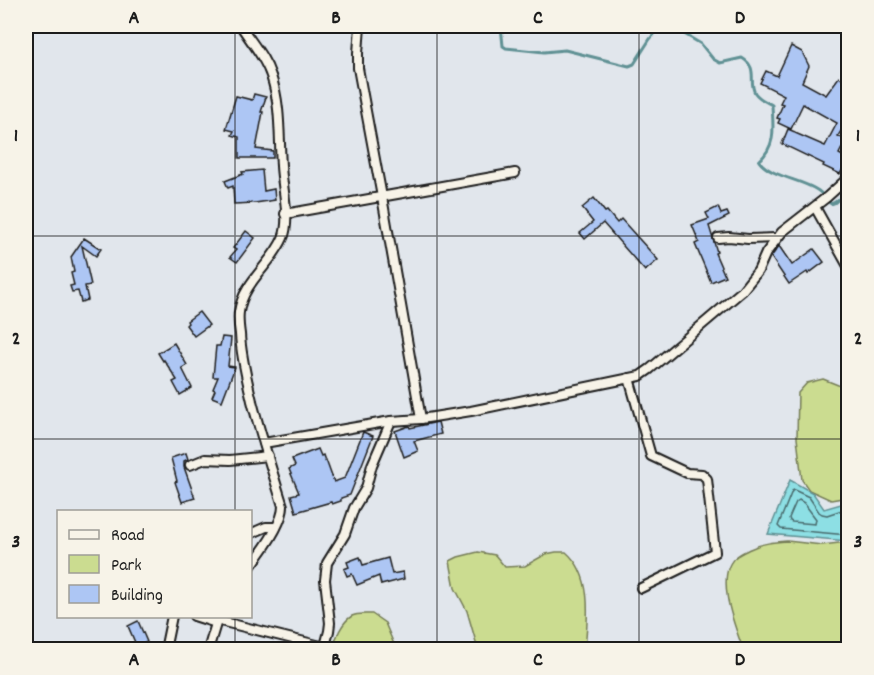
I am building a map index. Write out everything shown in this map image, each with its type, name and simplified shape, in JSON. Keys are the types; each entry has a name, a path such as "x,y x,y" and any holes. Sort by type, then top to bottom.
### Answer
{"street":[{"path":"241,26 267,66 273,81 285,214 283,238 250,286 238,314 242,359 283,506 276,527 252,564"},
{"path":"360,26 358,68 421,419"},
{"path":"285,214 515,173"},
{"path":"264,443 391,421 471,411 640,376 742,291 758,271 776,238 849,178"},
{"path":"815,207 849,266"},
{"path":"718,238 776,238"},
{"path":"629,378 651,456 687,473 702,474 707,479 715,552 641,588"},
{"path":"208,650 217,620 325,648 330,623 325,580 327,562 345,534 354,508 366,488 372,465 391,421"},
{"path":"190,465 205,459 230,460 268,456"},
{"path":"252,533 266,527 276,527"},
{"path":"165,650 172,618"}],"green space":[{"path":"823,379 848,389 848,497 831,500 809,490 802,480 797,438 798,393 807,383"},
{"path":"787,541 822,545 848,542 848,649 743,649 728,601 726,587 730,564 739,555 755,547"},
{"path":"478,552 495,555 505,567 525,566 546,554 566,552 575,561 585,584 587,624 585,649 478,649 467,611 455,588 450,561"},
{"path":"356,614 372,614 385,623 396,649 333,649 335,640 348,619"}],"water":[{"path":"790,480 813,493 824,509 848,502 848,541 768,534"}],"building":[{"path":"791,46 802,52 809,66 802,82 826,95 839,77 849,84 849,118 838,136 846,140 839,154 848,159 840,174 782,144 788,129 825,146 837,123 803,104 791,129 778,123 780,119 777,118 783,104 780,103 784,95 760,83 766,71 777,76"},
{"path":"254,94 266,97 261,112 263,112 256,149 273,151 273,158 239,158 239,137 232,135 234,131 226,129 236,96 252,100"},
{"path":"262,170 264,191 274,189 275,200 234,204 233,186 228,188 225,181 243,174 242,172"},
{"path":"594,198 617,223 621,219 658,260 645,271 603,223 585,239 580,233 593,222 582,208"},
{"path":"718,207 721,214 727,212 729,216 709,226 717,252 715,253 725,276 711,282 695,244 699,242 692,225 709,219 706,213"},
{"path":"246,231 255,238 237,262 230,257 236,250 233,248"},
{"path":"84,238 101,249 96,256 82,246 91,285 85,286 88,300 81,302 78,291 72,292 70,286 74,285 71,257"},
{"path":"779,246 792,265 814,249 824,262 789,284 771,257"},
{"path":"199,312 209,325 194,336 186,325 187,321"},
{"path":"222,337 231,338 228,366 235,367 222,401 212,397 218,377 213,377 216,346 220,346"},
{"path":"174,343 187,365 182,368 192,388 180,395 173,382 177,380 158,353"},
{"path":"438,422 441,434 414,441 418,451 404,457 395,431 409,426 410,428"},
{"path":"363,432 373,436 350,495 332,504 331,502 296,512 291,495 299,493 289,469 295,466 292,459 318,449 326,460 334,482 345,478"},
{"path":"186,453 188,459 184,461 184,467 195,498 182,502 175,482 177,481 171,458"},
{"path":"360,557 363,565 388,558 392,574 403,572 404,579 381,585 379,576 357,585 352,574 347,576 344,569 349,567 347,562"},
{"path":"138,621 147,642 137,647 128,626"}],"waterway":[{"path":"501,26 503,46 506,48 544,52 565,50 629,66 634,64 661,26"},
{"path":"671,26 701,44 713,59 720,63 742,58 750,66 755,93 772,105 773,135 769,149 759,161 764,166 817,190 831,204 839,199 848,187"}]}
